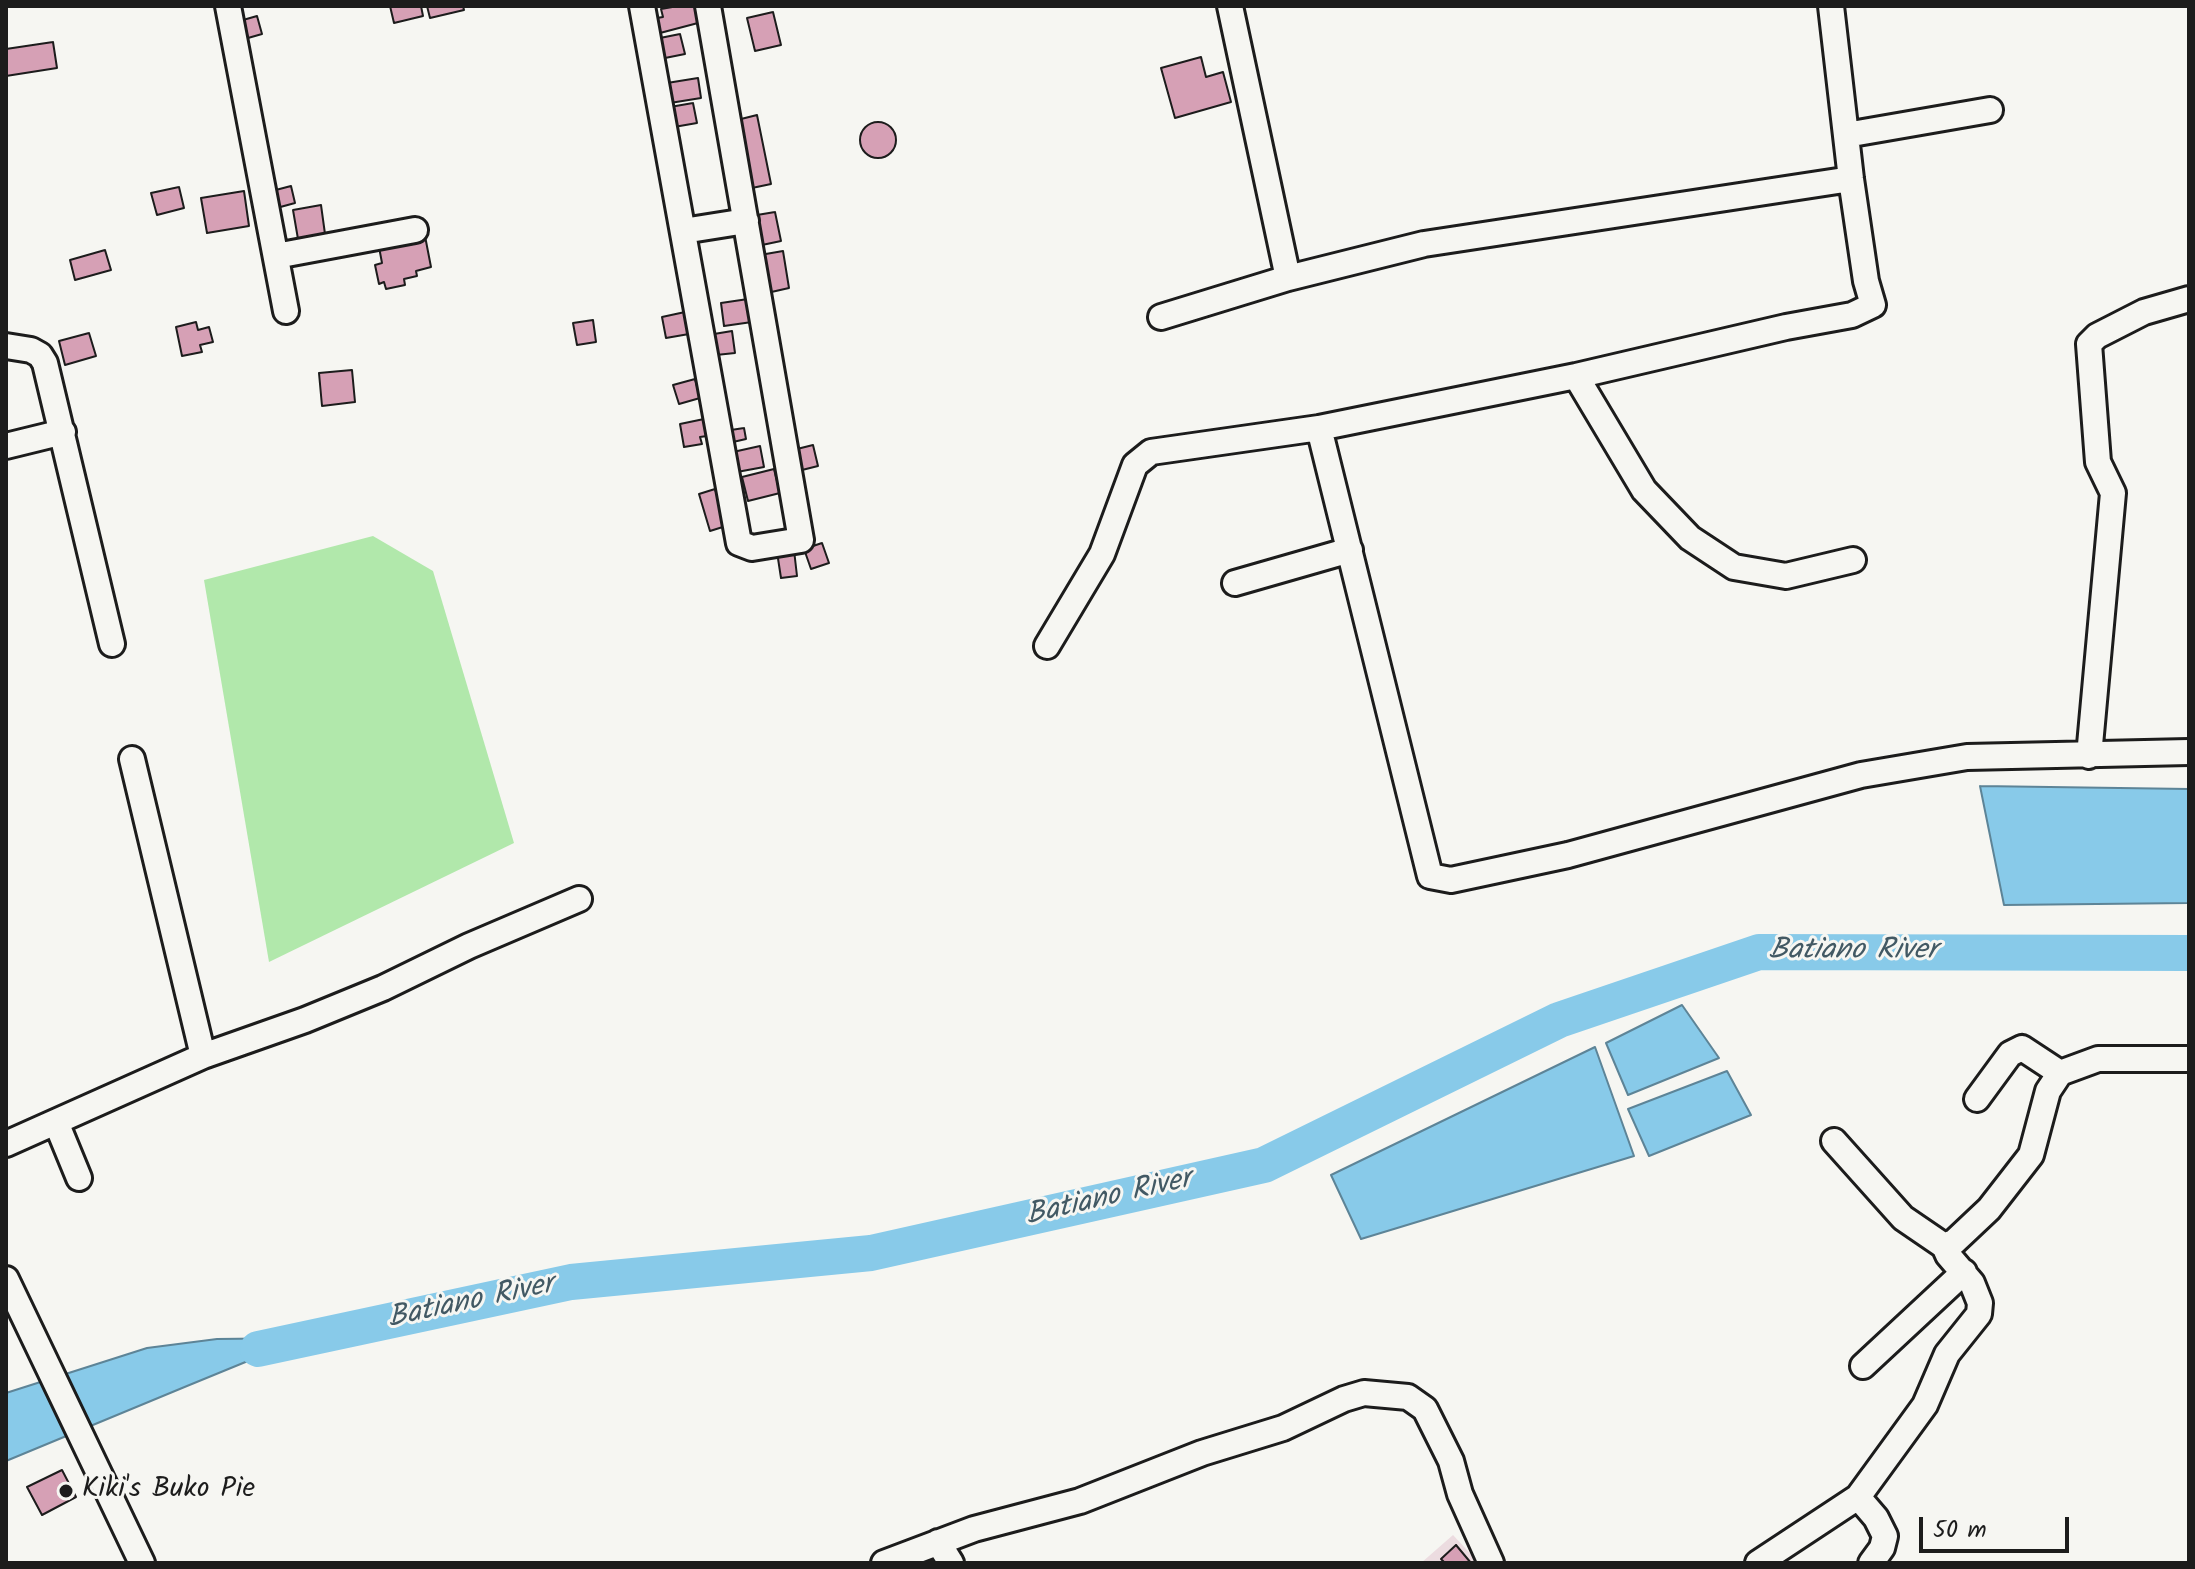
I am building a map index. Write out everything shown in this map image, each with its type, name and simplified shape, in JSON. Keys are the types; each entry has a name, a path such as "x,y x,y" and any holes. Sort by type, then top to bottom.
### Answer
{"street":[{"path":"228,6 286,311"},
{"path":"642,6 739,543 752,548 801,540 708,6"},
{"path":"1230,6 1288,278"},
{"path":"1047,646 1102,554 1135,465 1151,452 1319,428 1576,376 1786,327 1852,315 1873,305 1866,281 1851,179 1831,6"},
{"path":"1846,135 1990,110"},
{"path":"1161,317 1288,278 1424,244 1851,179"},
{"path":"683,231 746,221"},
{"path":"276,256 415,230"},
{"path":"2089,756 2113,493 2098,462 2089,344 2097,336 2144,312 2189,299"},
{"path":"6,346 31,350 40,355 45,363 112,644"},
{"path":"1576,376 1644,490 1690,538 1734,567 1786,576 1853,560"},
{"path":"1319,428 1430,876 1451,880 1568,855 1861,775 1967,757 2189,752"},
{"path":"6,446 63,432"},
{"path":"1235,583 1350,550"},
{"path":"132,759 203,1056"},
{"path":"6,1144 203,1056 383,988 469,946 579,899"},
{"path":"1977,1099 2010,1054 2022,1048 2060,1073"},
{"path":"1944,1246 1954,1242 1989,1209 2031,1155 2048,1091 2060,1073 2098,1059 2189,1059"},
{"path":"56,1122 79,1178"},
{"path":"1758,1563 1858,1497 1925,1405 1947,1354 1979,1314 1980,1303 1972,1283 1944,1246 1903,1218 1834,1141"},
{"path":"1863,1366 1964,1272"},
{"path":"6,1279 142,1563"},
{"path":"884,1563 945,1552 974,1529 1080,1501 1202,1453 1283,1428 1344,1399 1364,1393 1408,1397 1425,1409 1451,1461 1460,1494 1491,1563"},
{"path":"1858,1497 1876,1518 1885,1536 1882,1548 1871,1563"}],"shaded area":[{"path":"1453,1535 1479,1563 1421,1563"}],"green space":[{"path":"373,536 433,571 514,843 269,962 204,580"}],"water":[{"path":"1980,786 2189,789 2189,903 2004,905"},
{"path":"1682,1005 1719,1058 1628,1095 1606,1043"},
{"path":"1595,1047 1634,1156 1361,1239 1331,1175"},
{"path":"1727,1071 1751,1115 1649,1156 1628,1109"},
{"path":"304,1338 6,1461 6,1393 147,1348 217,1339"}],"building":[{"path":"390,6 421,6 423,16 394,23"},
{"path":"427,6 463,6 464,10 430,18"},
{"path":"695,6 698,23 660,33 657,18 663,17 661,9"},
{"path":"773,12 781,45 755,51 747,18"},
{"path":"257,16 262,34 248,38 243,20"},
{"path":"680,34 685,54 665,58 660,38"},
{"path":"53,42 57,68 6,76 6,49"},
{"path":"1201,57 1206,77 1223,72 1231,102 1175,118 1161,68"},
{"path":"698,78 701,98 670,103 667,83"},
{"path":"693,103 697,123 674,127 670,107"},
{"path":"757,115 771,184 752,188 737,120"},
{"path":"878,122 891,127 896,140 891,153 878,158 865,153 860,140 865,127"},
{"path":"291,186 295,203 273,209 268,192"},
{"path":"179,187 184,208 157,215 151,193"},
{"path":"244,191 249,226 207,233 201,198"},
{"path":"321,205 325,234 298,239 293,210"},
{"path":"775,212 781,241 762,245 757,215"},
{"path":"425,236 431,267 416,271 417,276 404,279 405,285 386,289 384,282 379,284 375,265 382,263 379,247"},
{"path":"105,250 111,270 75,280 70,260"},
{"path":"783,251 789,288 767,293 760,255"},
{"path":"748,299 752,322 724,326 721,303"},
{"path":"685,312 689,334 666,338 662,317"},
{"path":"593,320 596,342 577,345 573,323"},
{"path":"196,322 198,330 209,327 213,342 200,345 202,352 182,356 176,327"},
{"path":"732,331 735,353 716,355 714,334"},
{"path":"89,333 96,356 65,365 59,341"},
{"path":"352,370 355,402 322,406 319,373"},
{"path":"695,379 700,398 679,404 673,385"},
{"path":"704,419 707,436 700,437 702,444 684,447 680,424"},
{"path":"744,428 746,439 733,442 731,430"},
{"path":"813,445 818,466 798,471 793,450"},
{"path":"760,446 764,467 737,472 733,452"},
{"path":"774,469 780,493 748,501 742,477"},
{"path":"715,489 726,526 710,531 699,494"},
{"path":"822,543 829,563 811,569 804,549"},
{"path":"794,550 797,576 781,578 777,552"},
{"path":"62,1470 76,1497 42,1515 27,1487"},
{"path":"1456,1545 1471,1563 1445,1563 1441,1559"}],"waterway":[{"name":"Batiano River","path":"258,1349 571,1282 871,1253 1264,1165 1559,1020 1759,952 2189,953"}],"place":[{"name":"Kiki's Buko Pie","path":"66,1491"}]}
